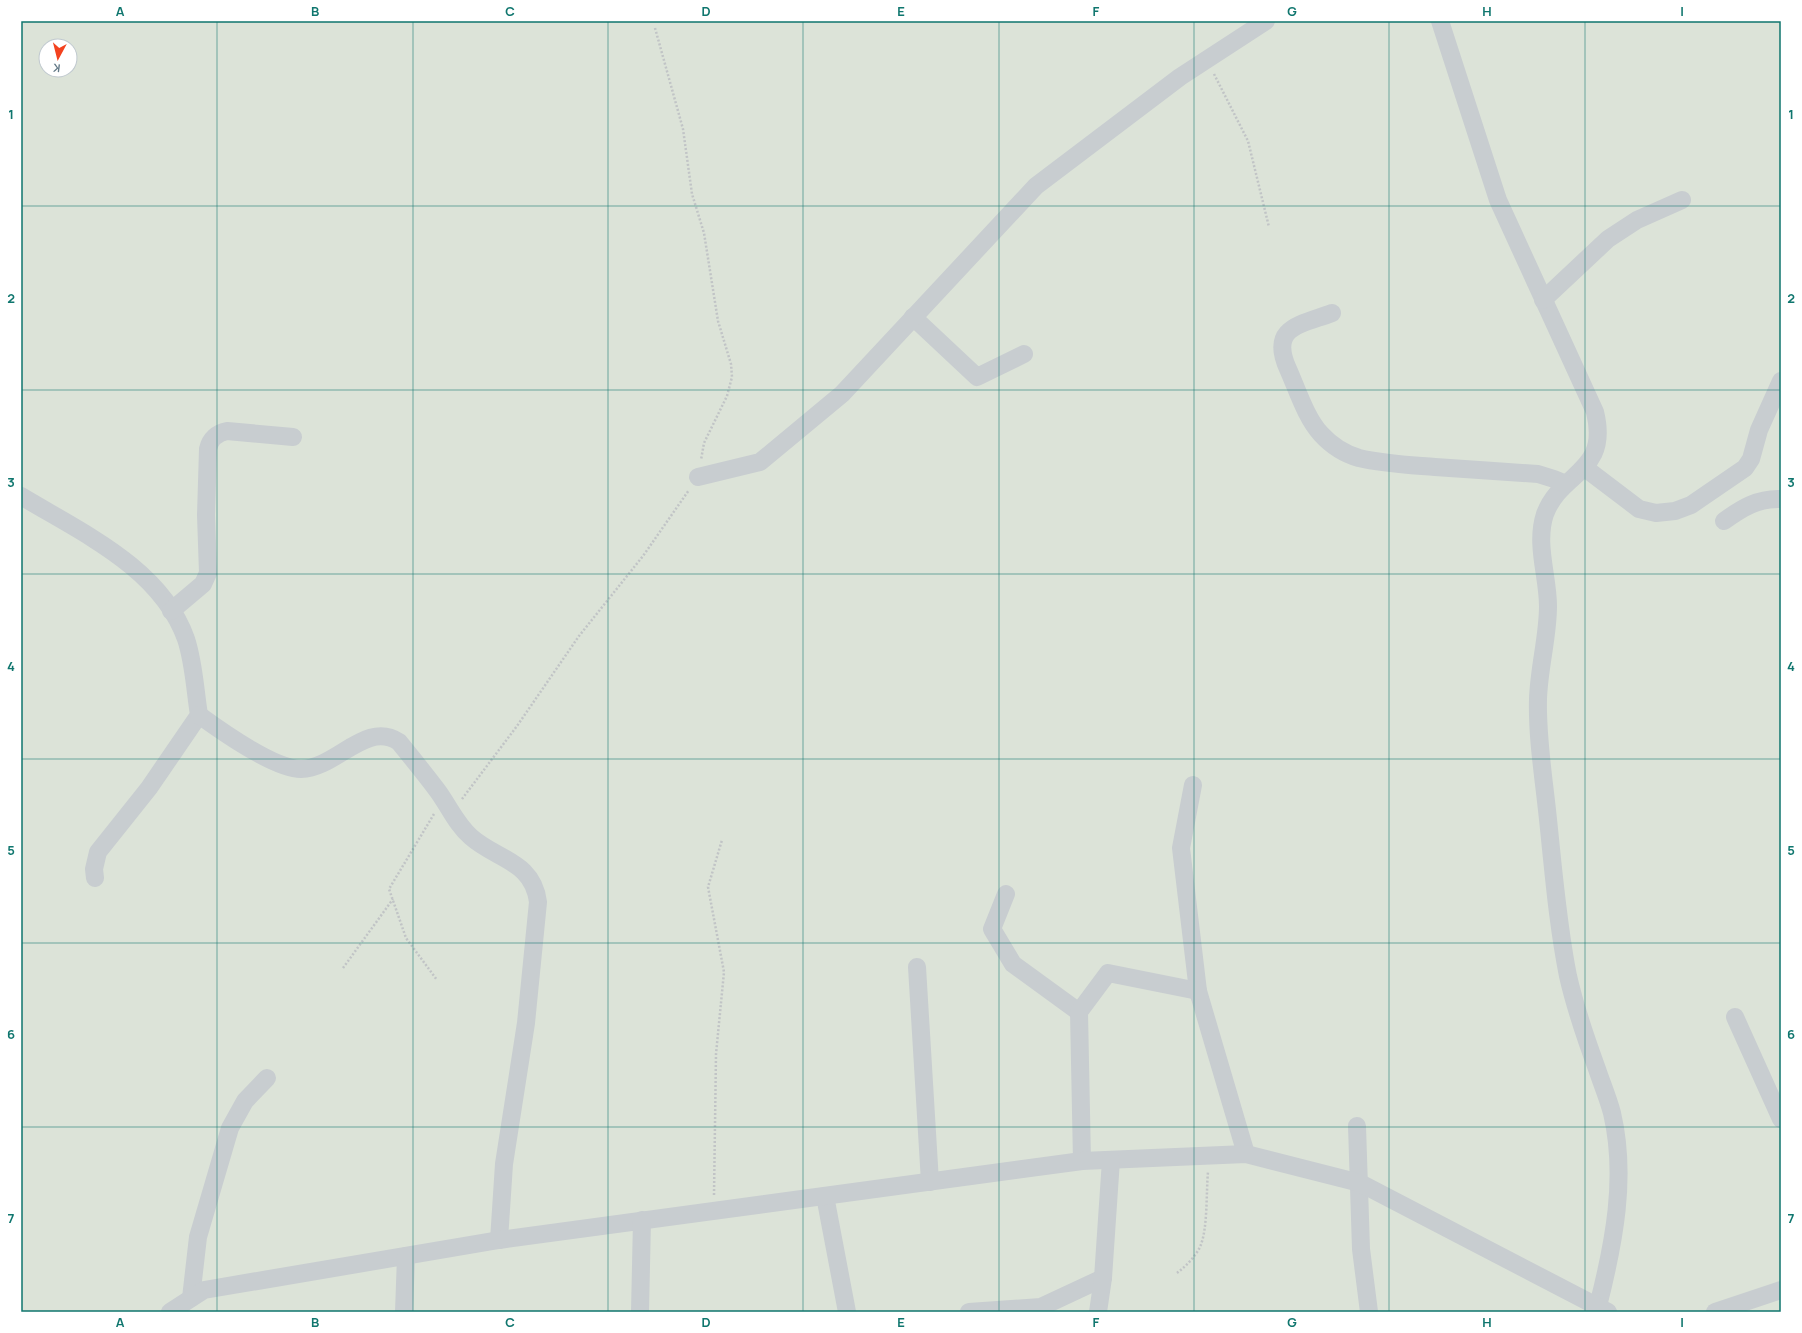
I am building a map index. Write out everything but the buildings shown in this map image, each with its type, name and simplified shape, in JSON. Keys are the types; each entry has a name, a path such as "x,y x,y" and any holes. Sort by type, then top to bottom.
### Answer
{"street":[{"path":"698,477 760,462 842,394 1036,186 1180,77 1208,61 1266,21"},
{"path":"170,1312 204,1290 499,1240 1082,1161 1246,1154 1360,1183 1603,1309 1606,1272 1614,1229 1619,1185 1618,1146 1609,1102 1587,1040 1568,977 1555,887 1539,723 1539,680 1548,604 1541,547 1542,525 1553,498 1566,484 1585,468 1591,458 1598,439 1598,430 1595,412 1498,200 1440,21"},
{"path":"1543,300 1608,239 1637,220 1682,200"},
{"path":"1332,313 1292,328 1284,339 1281,352 1314,426 1330,442 1349,454 1369,460 1404,465 1538,474 1554,478 1566,484"},
{"path":"913,317 977,377 1024,354"},
{"path":"1585,468 1639,509 1656,513 1674,511 1691,505 1745,468 1751,458 1759,430 1781,381"},
{"path":"171,611 203,584 208,573 206,515 208,449 211,441 218,434 227,432 293,437"},
{"path":"21,496 124,559 148,580 179,624 189,650 199,715 149,788 98,852 94,865 95,878"},
{"path":"1724,521 1745,506 1769,498 1781,499"},
{"path":"199,715 240,744 286,766 300,769 314,767 327,762 367,738 378,735 393,738 399,742 447,806 457,822 471,838 511,861 526,872 532,881 538,902 526,1023 504,1164 499,1240"},
{"path":"1193,785 1181,848 1198,991 1246,1154"},
{"path":"1006,894 992,929 1013,964 1079,1012"},
{"path":"917,967 930,1182"},
{"path":"1082,1161 1079,1012 1108,973 1198,991"},
{"path":"1734,1017 1781,1119"},
{"path":"191,1298 198,1237 230,1128 245,1101 267,1078"},
{"path":"1357,1126 1361,1249 1369,1312"},
{"path":"1098,1312 1103,1278 1111,1160"},
{"path":"825,1196 847,1312"},
{"path":"640,1312 642,1220"},
{"path":"404,1312 406,1256"},
{"path":"969,1312 1040,1307 1103,1278"},
{"path":"1715,1312 1781,1290"}],"path":[{"path":"437,980 406,938 389,889 447,806 517,726 579,636 643,556 698,477 704,443 727,396 732,377 731,364 718,321 704,234 692,194 683,129 655,28"},
{"path":"1208,61 1248,141 1269,227"},
{"path":"713,1211 716,1054 724,972 708,887 722,840"},
{"path":"343,968 393,899"},
{"path":"1178,1273 1196,1253 1203,1236 1209,1156"}],"shaded area":[{"path":"21,21 1781,21 1781,1312 21,1312"}]}
